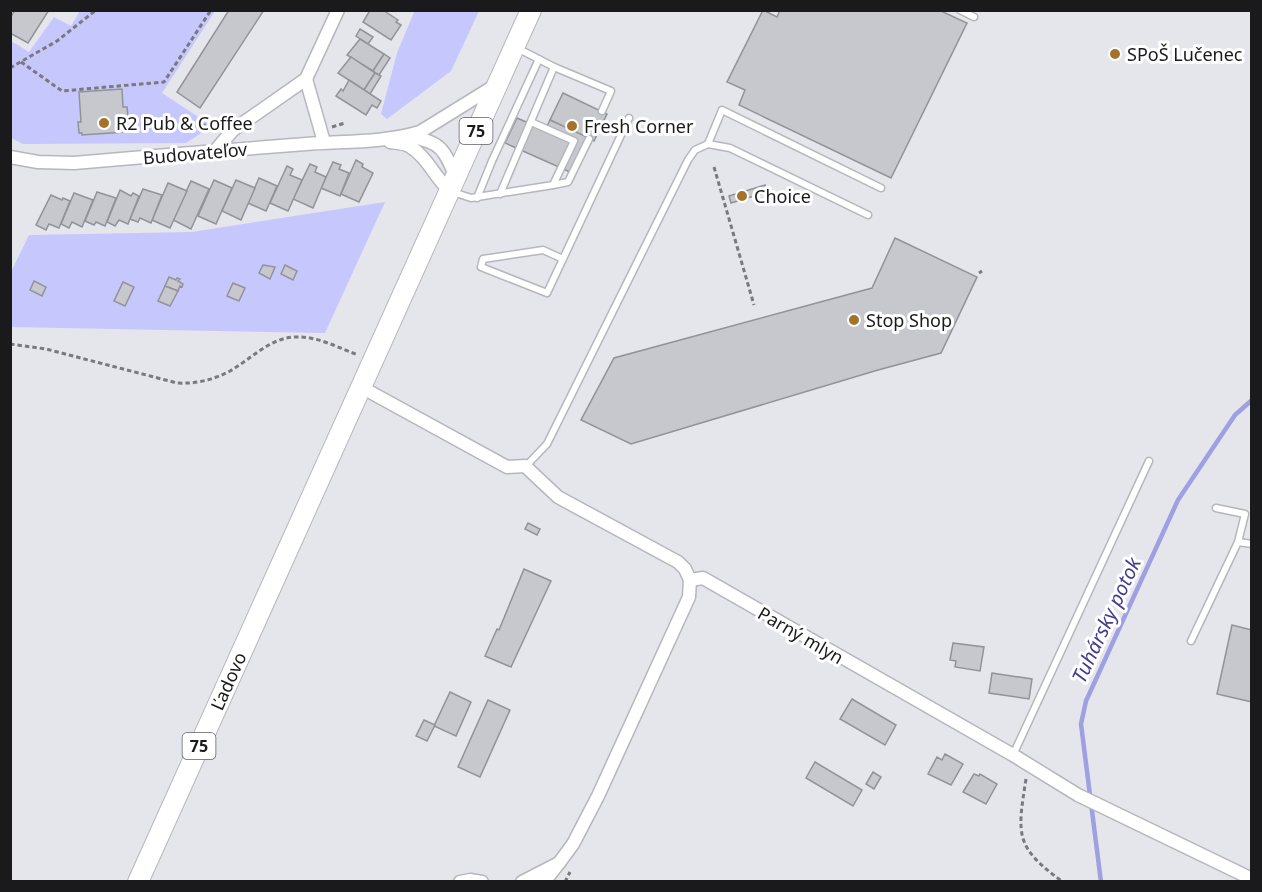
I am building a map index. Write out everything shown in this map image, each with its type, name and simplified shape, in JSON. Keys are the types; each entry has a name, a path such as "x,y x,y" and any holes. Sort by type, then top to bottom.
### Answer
{"main road":[{"name":"75","path":"361,387 531,10"},
{"name":"Ľadovo","path":"138,882 361,387"}],"street":[{"path":"214,151 233,130 306,79 338,10"},
{"path":"306,79 324,142"},
{"name":"Budovateľov","path":"10,157 38,162 74,163 324,142 380,140 420,132 497,84"},
{"name":"Budovateľov","path":"380,140 409,146 422,157 440,183 453,185 443,149 429,140 406,136"},
{"path":"361,387 507,467 525,466 558,497 674,560 685,568 690,580 689,597 607,775 573,844 544,882"},
{"name":"Parný mlyn","path":"690,580 703,578 1013,755 1078,795 1251,879"},
{"path":"522,882 559,863"},
{"path":"460,882 470,879 482,882"}],"lane":[{"path":"960,10 974,16"},
{"path":"515,47 554,67 611,91 602,111"},
{"path":"477,198 538,59"},
{"path":"500,194 554,67"},
{"path":"708,144 722,110 881,188"},
{"path":"563,259 543,250 483,259 481,267 547,293 563,259 629,118"},
{"path":"531,122 574,141 553,185"},
{"path":"453,185 471,198 477,198 568,182 589,139"},
{"path":"525,466 547,444 695,150 708,144 730,148 868,215"},
{"path":"1013,755 1149,462"},
{"path":"1191,641 1238,542 1248,514 1216,508"},
{"path":"1238,542 1251,544"}],"path":[{"path":"10,68 57,41 96,10"},
{"path":"21,62 62,91 164,82 211,10"},
{"path":"714,167 754,305"},
{"path":"10,344 45,349 177,383 194,384 230,371 269,345 296,336 311,338 373,361"},
{"path":"1030,766 1021,821 1022,838 1034,859 1063,882"}],"shaded area":[{"path":"415,10 479,11 451,71 387,119 381,114 397,53"},
{"path":"80,11 215,11 162,93 212,126 186,143 23,144 11,138 10,46 13,42 29,52 54,17 71,26"},
{"path":"385,202 325,333 11,327 10,274 29,235 192,232"}],"building":[{"path":"15,10 49,10 28,43 10,33 10,18"},
{"path":"229,10 264,10 200,108 177,92"},
{"path":"367,10 383,10 398,20 396,22 401,25 391,40 363,22 369,12"},
{"path":"763,10 777,17 780,10 939,10 967,23 891,178 739,105 745,90 727,82"},
{"path":"360,29 373,37 368,44 356,36"},
{"path":"360,39 384,54 373,71 347,55"},
{"path":"384,54 390,58 379,75 373,71"},
{"path":"351,57 375,73 364,90 338,73"},
{"path":"375,73 381,76 370,94 364,90"},
{"path":"349,80 381,101 377,108 372,105 366,115 336,96 341,89 343,91"},
{"path":"122,89 123,107 127,107 128,117 124,117 125,132 82,135 79,133 78,122 81,122 79,92"},
{"path":"563,93 607,114 594,141 550,120"},
{"path":"517,118 545,130 550,120 587,137 570,172 505,143"},
{"path":"356,160 363,164 362,167 373,173 359,202 341,194"},
{"path":"333,162 341,165 339,169 349,173 340,196 321,188"},
{"path":"310,164 317,167 315,172 326,177 313,208 293,199"},
{"path":"287,166 293,169 290,175 302,180 288,211 270,203"},
{"path":"259,178 277,186 266,211 248,203"},
{"path":"214,180 232,188 216,224 198,216"},
{"path":"236,180 255,188 241,220 222,211"},
{"path":"191,181 209,189 191,229 173,220"},
{"path":"168,183 187,191 170,228 152,220"},
{"path":"765,185 767,192 731,203 729,196"},
{"path":"143,189 162,195 151,223 140,218 138,222 130,219"},
{"path":"120,190 131,196 133,193 139,196 128,224 119,220 115,226 107,222"},
{"path":"97,192 116,198 105,226 85,221"},
{"path":"74,193 93,200 82,227 72,222 69,228 61,224"},
{"path":"51,195 70,201 59,228 49,224 46,230 36,225"},
{"name":"Stop Shop","path":"895,238 977,277 941,353 631,444 581,420 614,358 872,288"},
{"path":"263,265 275,267 270,279 259,273"},
{"path":"285,265 297,271 293,280 281,274"},
{"path":"169,277 180,279 178,281 183,284 178,291 165,286"},
{"path":"34,281 46,287 42,296 30,290"},
{"path":"123,282 134,287 125,306 114,301"},
{"path":"233,283 245,288 239,301 227,296"},
{"path":"165,286 178,291 170,306 158,301"},
{"path":"528,523 540,529 537,535 525,529"},
{"path":"524,569 551,581 511,667 485,656 497,629 499,630"},
{"path":"1232,625 1252,630 1252,702 1217,694"},
{"path":"953,643 984,647 980,671 955,667 956,661 950,660"},
{"path":"992,673 1032,679 1029,699 989,693"},
{"path":"450,692 471,702 456,736 434,726"},
{"path":"852,699 896,725 885,745 840,719"},
{"path":"488,700 510,710 480,777 458,767"},
{"path":"424,720 435,725 427,741 416,736"},
{"path":"945,754 963,764 951,785 928,774 937,757 942,760"},
{"path":"815,762 862,790 853,806 806,778"},
{"path":"873,772 881,777 874,789 866,784"},
{"path":"974,774 979,776 980,774 997,784 986,804 963,792"}],"waterway":[{"name":"Tuhársky potok","path":"1101,882 1081,724 1086,701 1178,500 1235,415 1252,400"}],"place":[{"name":"SPoŠ Lučenec","path":"1115,54"},
{"name":"R2 Pub & Coffee","path":"104,123"},
{"name":"Fresh Corner","path":"572,126"},
{"name":"Choice","path":"742,196"},
{"name":"Stop Shop","path":"854,320"}]}
